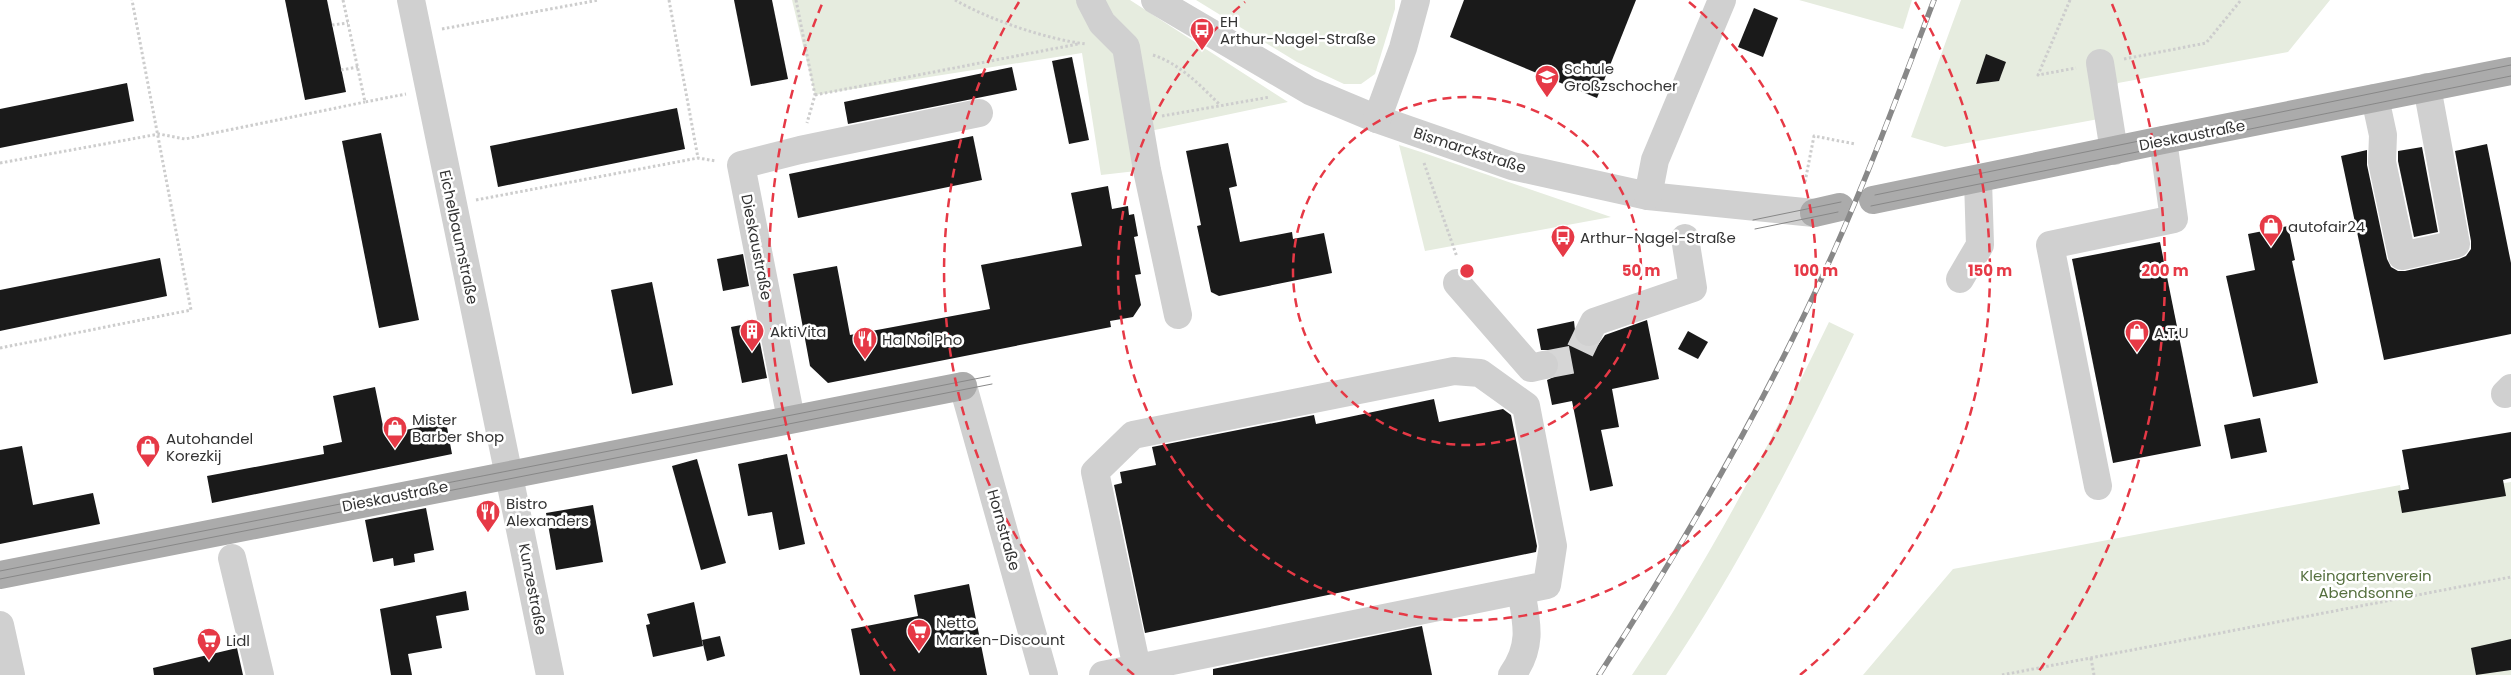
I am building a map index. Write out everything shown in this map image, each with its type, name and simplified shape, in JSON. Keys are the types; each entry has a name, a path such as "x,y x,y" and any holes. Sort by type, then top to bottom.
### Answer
{"main road":[{"name":"Dieskaustraße","path":"1873,200 2511,71"},
{"name":"Dieskaustraße","path":"0,575 963,386"}],"street":[{"name":"Eichelbaumstraße","path":"411,0 428,90 509,474"},
{"path":"1090,0 1102,23 1126,47 1147,170 1178,315"},
{"name":"Bismarckstraße","path":"1155,0 1310,91 1424,136 1512,166 1648,196 1827,210"},
{"path":"1377,118 1403,48 1416,0"},
{"path":"1648,196 1655,160 1722,0"},
{"path":"2100,63 2114,150"},
{"path":"2375,98 2383,136 2382,162 2402,256 2456,244 2427,87"},
{"path":"741,165 800,150 979,113"},
{"path":"2098,486 2050,246 2174,219 2163,140"},
{"name":"Dieskaustraße","path":"741,165 791,419"},
{"path":"1960,279 1980,245 1978,180"},
{"path":"1589,332 1594,322 1693,288 1685,238"},
{"path":"1457,270 1531,368 1544,365"},
{"path":"1137,668 1095,472 1133,435 1454,371 1480,373 1526,406 1553,546 1534,588 1528,631 1520,663 1512,675"},
{"name":"Hornstraße","path":"963,386 1044,675"},
{"name":"Kunzestraße","path":"509,474 550,675"},
{"path":"232,558 260,675"},
{"path":"1103,675 1534,588"},
{"path":"0,625 11,675"}],"path":[{"path":"0,348 192,310 132,0"},
{"path":"343,0 365,102"},
{"path":"418,34 599,0"},
{"path":"669,0 698,158"},
{"path":"796,0 815,95 800,150"},
{"path":"2070,0 2038,75 2206,43 2241,0"},
{"path":"332,25 348,23"},
{"path":"815,95 1081,43"},
{"path":"341,70 358,67"},
{"path":"0,163 158,134 185,139 428,90"},
{"path":"1139,120 1310,91"},
{"path":"1424,136 1421,152 1457,270"},
{"path":"1804,182 1814,136 1855,144"},
{"path":"452,205 698,158 741,165"},
{"path":"2002,675 2511,577"},
{"path":"2091,658 2094,675"}],"green space":[{"path":"792,0 1130,0 1288,102 1150,131 1154,169 1101,175 1082,53 815,95"},
{"path":"1196,0 1395,0 1395,9 1375,74 1361,84 1344,84 1297,62"},
{"path":"1799,0 1912,0 1903,29"},
{"path":"1961,0 2330,0 2288,52 2118,83 2112,95 2115,116 1945,147 1911,137"},
{"path":"1399,145 1421,152 1611,217 1425,251"},
{"path":"1829,322 1854,334 1789,465 1743,550 1666,675 1632,675 1687,590 1737,502"},
{"name":"Kleingartenverein Abendsonne","path":"2511,482 2511,675 1863,675 1953,569 2400,485 2402,499"}],"building":[{"path":"285,0 327,0 346,92 305,100"},
{"path":"734,0 772,0 788,79 751,86"},
{"path":"1464,0 1636,0 1597,98 1450,37"},
{"path":"1754,8 1778,18 1763,57 1738,47"},
{"path":"1986,54 2006,62 1999,81 1976,84"},
{"path":"1072,57 1089,140 1069,144 1052,61"},
{"path":"1012,67 1017,90 848,124 844,102"},
{"path":"127,83 134,121 0,148 0,109"},
{"path":"677,108 685,149 498,187 490,146"},
{"path":"381,133 419,320 379,328 342,141"},
{"path":"973,136 982,180 798,218 789,174"},
{"path":"1228,143 1237,186 1229,188 1240,242 1292,232 1293,239 1324,233 1332,273 1219,296 1211,292 1197,226 1201,225 1186,151"},
{"path":"2487,144 2511,263 2511,334 2384,360 2341,156 2367,150 2367,165 2387,259 2391,267 2398,271 2405,271 2459,259 2466,256 2471,249 2455,151"},
{"path":"2422,147 2438,232 2414,237 2398,161 2398,151"},
{"path":"1108,186 1112,209 1128,206 1129,215 1134,214 1138,236 1134,237 1141,274 1135,275 1141,305 1133,317 1110,321 1111,327 828,383 810,366 793,274 837,266 850,335 990,309 981,265 1082,246 1071,193"},
{"path":"2288,226 2295,260 2292,261 2318,383 2253,397 2226,276 2255,270 2248,234"},
{"name":"A.T.U","path":"2160,242 2201,446 2113,463 2072,259"},
{"path":"743,254 749,286 723,291 717,259"},
{"path":"160,258 167,296 0,331 0,290"},
{"path":"652,282 673,385 632,394 611,290"},
{"path":"1647,320 1659,379 1612,389 1619,427 1601,430 1613,486 1590,491 1572,401 1552,405 1547,380 1554,377 1559,370 1559,361 1555,354 1549,350 1541,350 1537,329 1574,321 1576,340 1582,346 1590,348 1598,345 1605,335"},
{"name":"AktiVita","path":"756,322 767,378 742,383 731,327"},
{"path":"1688,331 1708,342 1698,359 1678,349"},
{"path":"375,387 384,431 400,431 446,422 452,454 212,503 207,476 324,454 323,446 342,442 333,396"},
{"path":"1434,399 1439,422 1503,409 1511,415 1537,546 1536,552 1145,633 1114,485 1122,483 1120,472 1156,465 1152,447 1314,415 1316,424"},
{"path":"2260,418 2267,452 2231,459 2224,425"},
{"path":"2511,432 2511,478 2503,480 2506,496 2402,513 2398,491 2409,489 2402,450"},
{"path":"22,446 33,505 93,493 100,524 0,544 0,450"},
{"path":"787,454 805,544 779,550 772,512 748,516 738,464"},
{"path":"697,459 726,563 701,570 672,466"},
{"path":"593,505 603,562 556,570 546,513"},
{"path":"426,508 434,550 414,554 415,562 394,566 393,558 373,562 365,520"},
{"name":"Netto Marken-Discount","path":"969,584 987,675 860,675 851,629 918,616 914,595"},
{"path":"466,591 469,610 436,616 442,648 408,654 412,675 391,675 380,609"},
{"path":"694,602 703,646 653,657 646,625 650,624 647,614"},
{"path":"1422,626 1432,675 1213,675 1213,669"},
{"path":"720,636 725,656 707,661 702,640"},
{"path":"2511,639 2511,670 2476,675 2471,648"},
{"name":"Lidl","path":"237,648 243,675 154,675 153,668"}],"tunnel":[{"path":"1544,365 1576,359 1589,332"}],"tram line":[{"path":"1875,195 2511,65"},
{"path":"1871,206 2511,76"},
{"path":"1753,220 1841,202"},
{"path":"1755,229 1838,212"},
{"path":"0,571 990,376"},
{"path":"0,579 992,384"}],"railway":[{"path":"1599,675 1695,520 1782,361 1848,220 1934,0"}],"place":[{"name":"EH Arthur-Nagel-Straße","path":"1202,51"},
{"name":"Schule Großzschocher","path":"1547,98"},
{"name":"autofair24","path":"2271,247"},
{"name":"Arthur-Nagel-Straße","path":"1563,258"},
{"name":"AktiVita","path":"752,352"},
{"name":"A.T.U","path":"2137,353"},
{"name":"Ha Noi Pho","path":"865,360"},
{"name":"Mister Barber Shop","path":"395,449"},
{"name":"Autohandel Korezkij","path":"148,468"},
{"name":"Bistro Alexanders","path":"488,533"},
{"name":"Netto Marken-Discount","path":"919,652"},
{"name":"Lidl","path":"209,661"}]}
